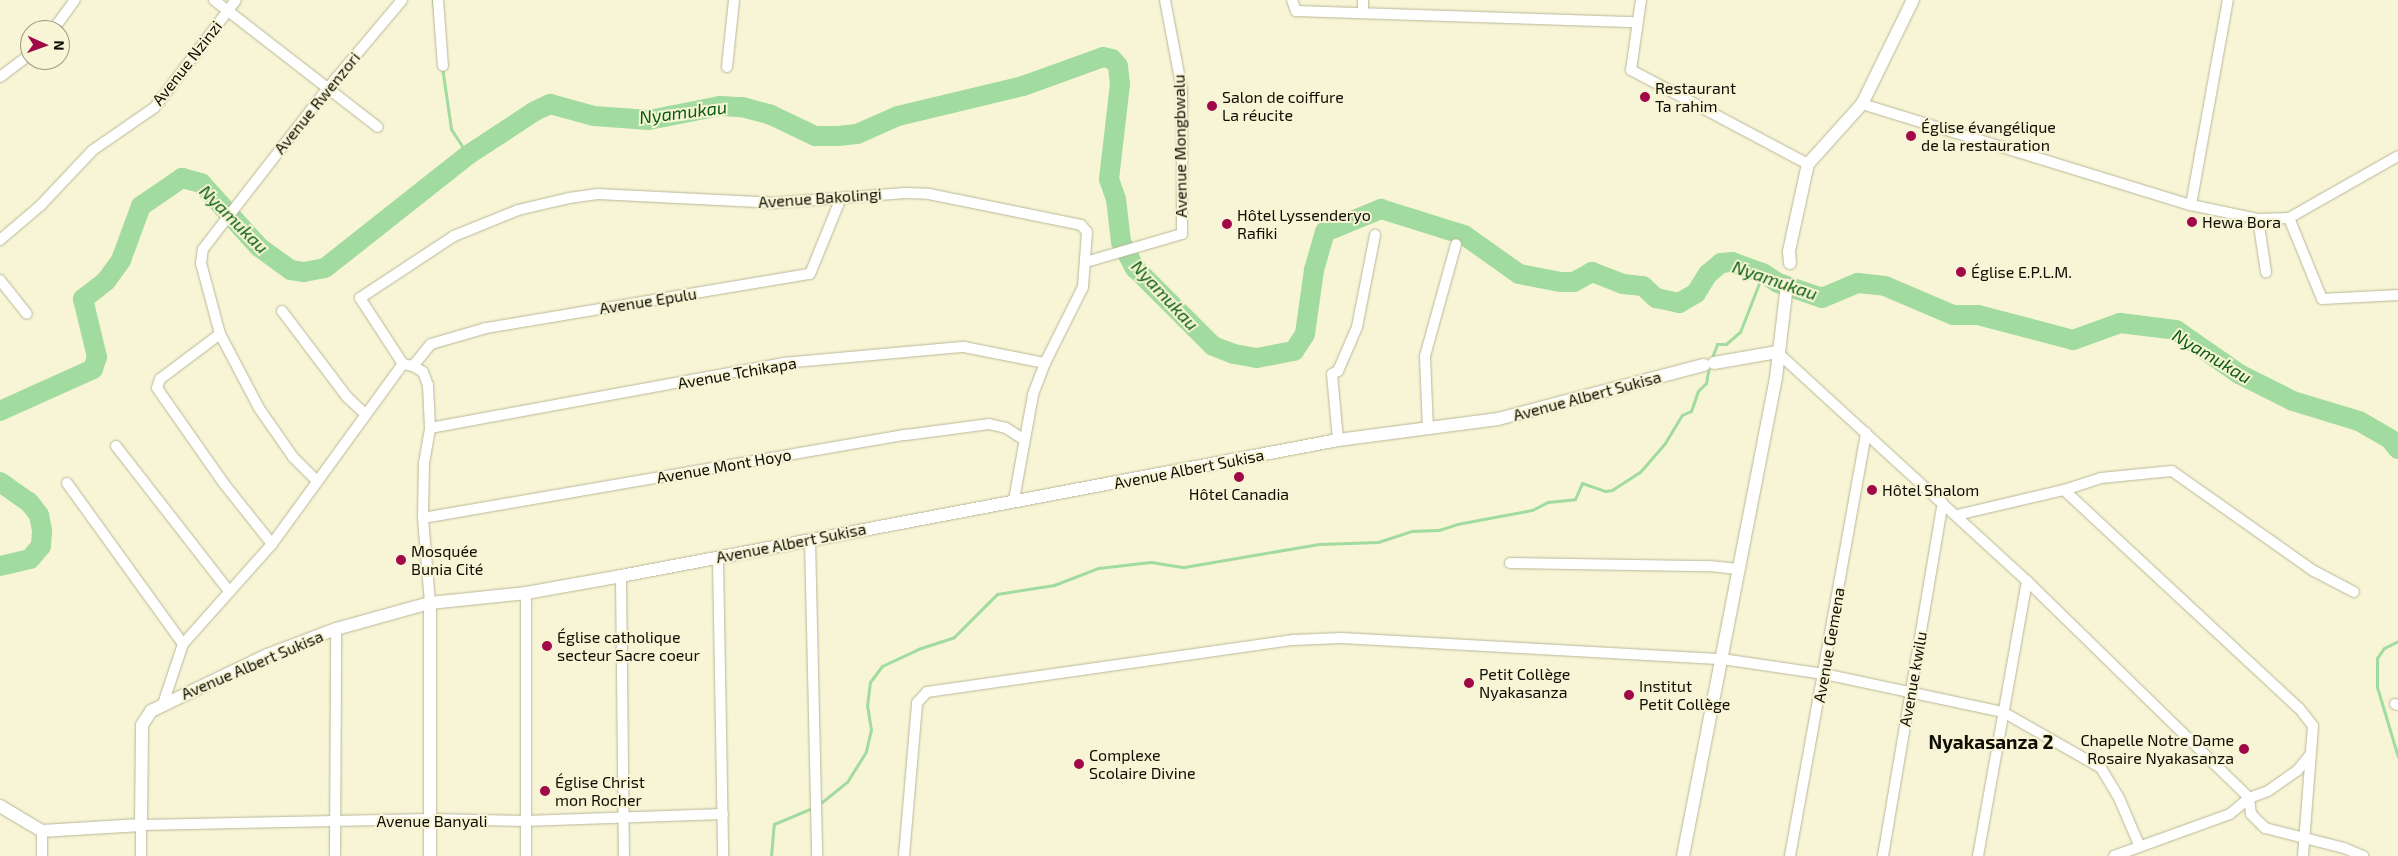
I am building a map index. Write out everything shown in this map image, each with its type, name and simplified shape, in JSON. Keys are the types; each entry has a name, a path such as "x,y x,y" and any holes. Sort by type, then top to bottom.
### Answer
{"street":[{"path":"60,20 75,0"},
{"path":"214,0 378,127"},
{"name":"Avenue Nzinzi","path":"0,240 40,206 94,150 155,107 236,0"},
{"name":"Avenue Rwenzori","path":"316,480 293,457 259,408 220,334 201,263 203,248 328,88 402,0"},
{"path":"438,0 443,66"},
{"path":"727,68 734,0"},
{"name":"Avenue Mongbwalu","path":"1086,262 1103,260 1182,234 1182,90 1165,0"},
{"path":"1292,0 1296,11 1636,22"},
{"path":"1363,0 1363,13"},
{"path":"1641,0 1636,22 1631,70 1808,164"},
{"path":"1790,263 1789,251 1808,164 1862,104 1913,0"},
{"path":"2191,205 2228,0"},
{"path":"0,77 20,62"},
{"path":"1862,104 2191,205 2258,219 2289,218 2398,156"},
{"name":"Avenue Bakolingi","path":"408,365 360,298 454,236 518,210 598,194 772,203 897,193 929,194 1068,220 1087,232 1086,262"},
{"name":"Avenue Epulu","path":"183,644 272,544 364,413 430,344 486,328 810,274 841,198"},
{"path":"2289,218 2322,299 2398,295"},
{"path":"2258,219 2266,272"},
{"path":"1338,440 1332,374 1338,371 1357,327 1374,236"},
{"path":"1428,429 1425,356 1456,244"},
{"path":"1014,500 1023,439 1045,363 1082,287 1086,262"},
{"path":"0,280 27,314"},
{"path":"1683,856 1776,378 1777,352 1787,285"},
{"path":"282,311 347,397 364,413"},
{"path":"220,334 160,379 157,388 225,485 272,544"},
{"name":"Avenue Tchikapa","path":"430,428 783,364 964,347 1045,363"},
{"path":"1777,352 2027,581 2250,798 2251,814 2265,828 2363,856"},
{"name":"Avenue Albert Sukisa","path":"141,825 142,725 151,711 267,655 336,629 430,604 526,593 718,559 1014,500 1177,473 1338,440 1498,419 1709,364 1777,352"},
{"path":"408,365 423,372 428,384 430,428 424,463 423,518 430,604 430,856"},
{"name":"Avenue Mont Hoyo","path":"423,518 906,435 989,424 1006,428 1023,439"},
{"name":"Avenue Gemena","path":"1790,856 1866,433"},
{"path":"116,446 154,499 229,591"},
{"path":"1957,515 2064,490 2101,478 2172,471 2314,571 2354,592"},
{"path":"67,483 183,644 163,704"},
{"path":"2064,490 2299,708 2313,726 2303,856"},
{"name":"Avenue kwilu","path":"1882,856 1943,503"},
{"path":"810,540 817,856"},
{"path":"718,559 723,856"},
{"path":"1510,563 1587,562 1738,569"},
{"path":"621,576 624,856"},
{"path":"1978,856 2027,581"},
{"path":"526,593 526,856"},
{"path":"335,856 336,629"},
{"path":"904,856 917,703 927,692 1144,660 1323,639 1722,659 1824,674 2003,712 2101,768 2119,798 2140,847"},
{"path":"2114,856 2230,814 2250,798 2268,791 2297,771 2310,755"},
{"path":"0,806 42,831 141,825 141,856"},
{"name":"Avenue Banyali","path":"141,825 430,819 525,821 723,814"},
{"path":"42,831 42,856"}],"waterway":[{"path":"433,0 435,17"},
{"name":"Nyamukau","path":"0,411 93,369 97,357 83,299 106,281 121,260 141,206 182,178 201,183 259,247 291,270 304,272 325,268 468,155 535,111 550,104 594,116 649,120 720,106 742,107 771,115 815,136 838,136 857,134 898,116 1023,86 1103,57 1112,59 1118,66 1120,84 1109,179 1116,199 1121,242 1135,268 1213,346 1234,354 1257,358 1294,351 1305,334 1314,270 1325,232 1381,209 1464,235 1519,274 1561,282 1574,282 1592,272 1623,284 1643,286 1656,298 1679,303 1696,293 1708,274 1721,263 1732,262 1763,273 1778,283 1822,298 1858,283 1885,286 1953,315 1978,315 2073,340 2120,323 2176,330 2239,374 2293,401 2359,421 2390,439 2398,449"},
{"path":"442,67 451,129 468,155"},
{"path":"1711,360 1717,344 1726,344 1740,332 1763,273"},
{"path":"822,802 847,782 866,751 871,730 867,706 870,682 882,666 918,649 954,637 997,594 1054,585 1098,568 1151,562 1184,567 1319,544 1378,542 1411,531 1439,530 1457,524 1532,510 1548,502 1575,499 1582,483 1605,491 1612,490 1640,472 1665,443 1682,415 1691,411 1698,391 1706,383 1709,366"},
{"name":"Nyamukau","path":"0,482 29,502 39,515 42,531 41,546 30,559 0,566"},
{"path":"2398,641 2384,648 2377,658 2377,687 2398,757"},
{"path":"771,856 774,824 812,808"}],"place":[{"name":"Restaurant Ta rahim","path":"1645,97"},
{"name":"Salon de coiffure La réucite","path":"1212,106"},
{"name":"Église évangélique de la restauration","path":"1911,136"},
{"name":"Hewa Bora","path":"2192,222"},
{"name":"Hôtel Lyssenderyo Rafiki","path":"1227,224"},
{"name":"Église E.P.L.M.","path":"1961,272"},
{"name":"Hôtel Canadia","path":"1239,477"},
{"name":"Hôtel Shalom","path":"1872,490"},
{"name":"Mosquée Bunia Cité","path":"401,560"},
{"name":"Église catholique secteur Sacre coeur","path":"547,646"},
{"name":"Petit Collège Nyakasanza","path":"1469,683"},
{"name":"Institut Petit Collège","path":"1629,695"},
{"name":"Chapelle Notre Dame Rosaire Nyakasanza","path":"2244,749"},
{"name":"Complexe Scolaire Divine","path":"1079,764"},
{"name":"Église Christ mon Rocher","path":"545,791"}],"district":[{"name":"Nyakasanza 2","path":"1991,742"}]}
